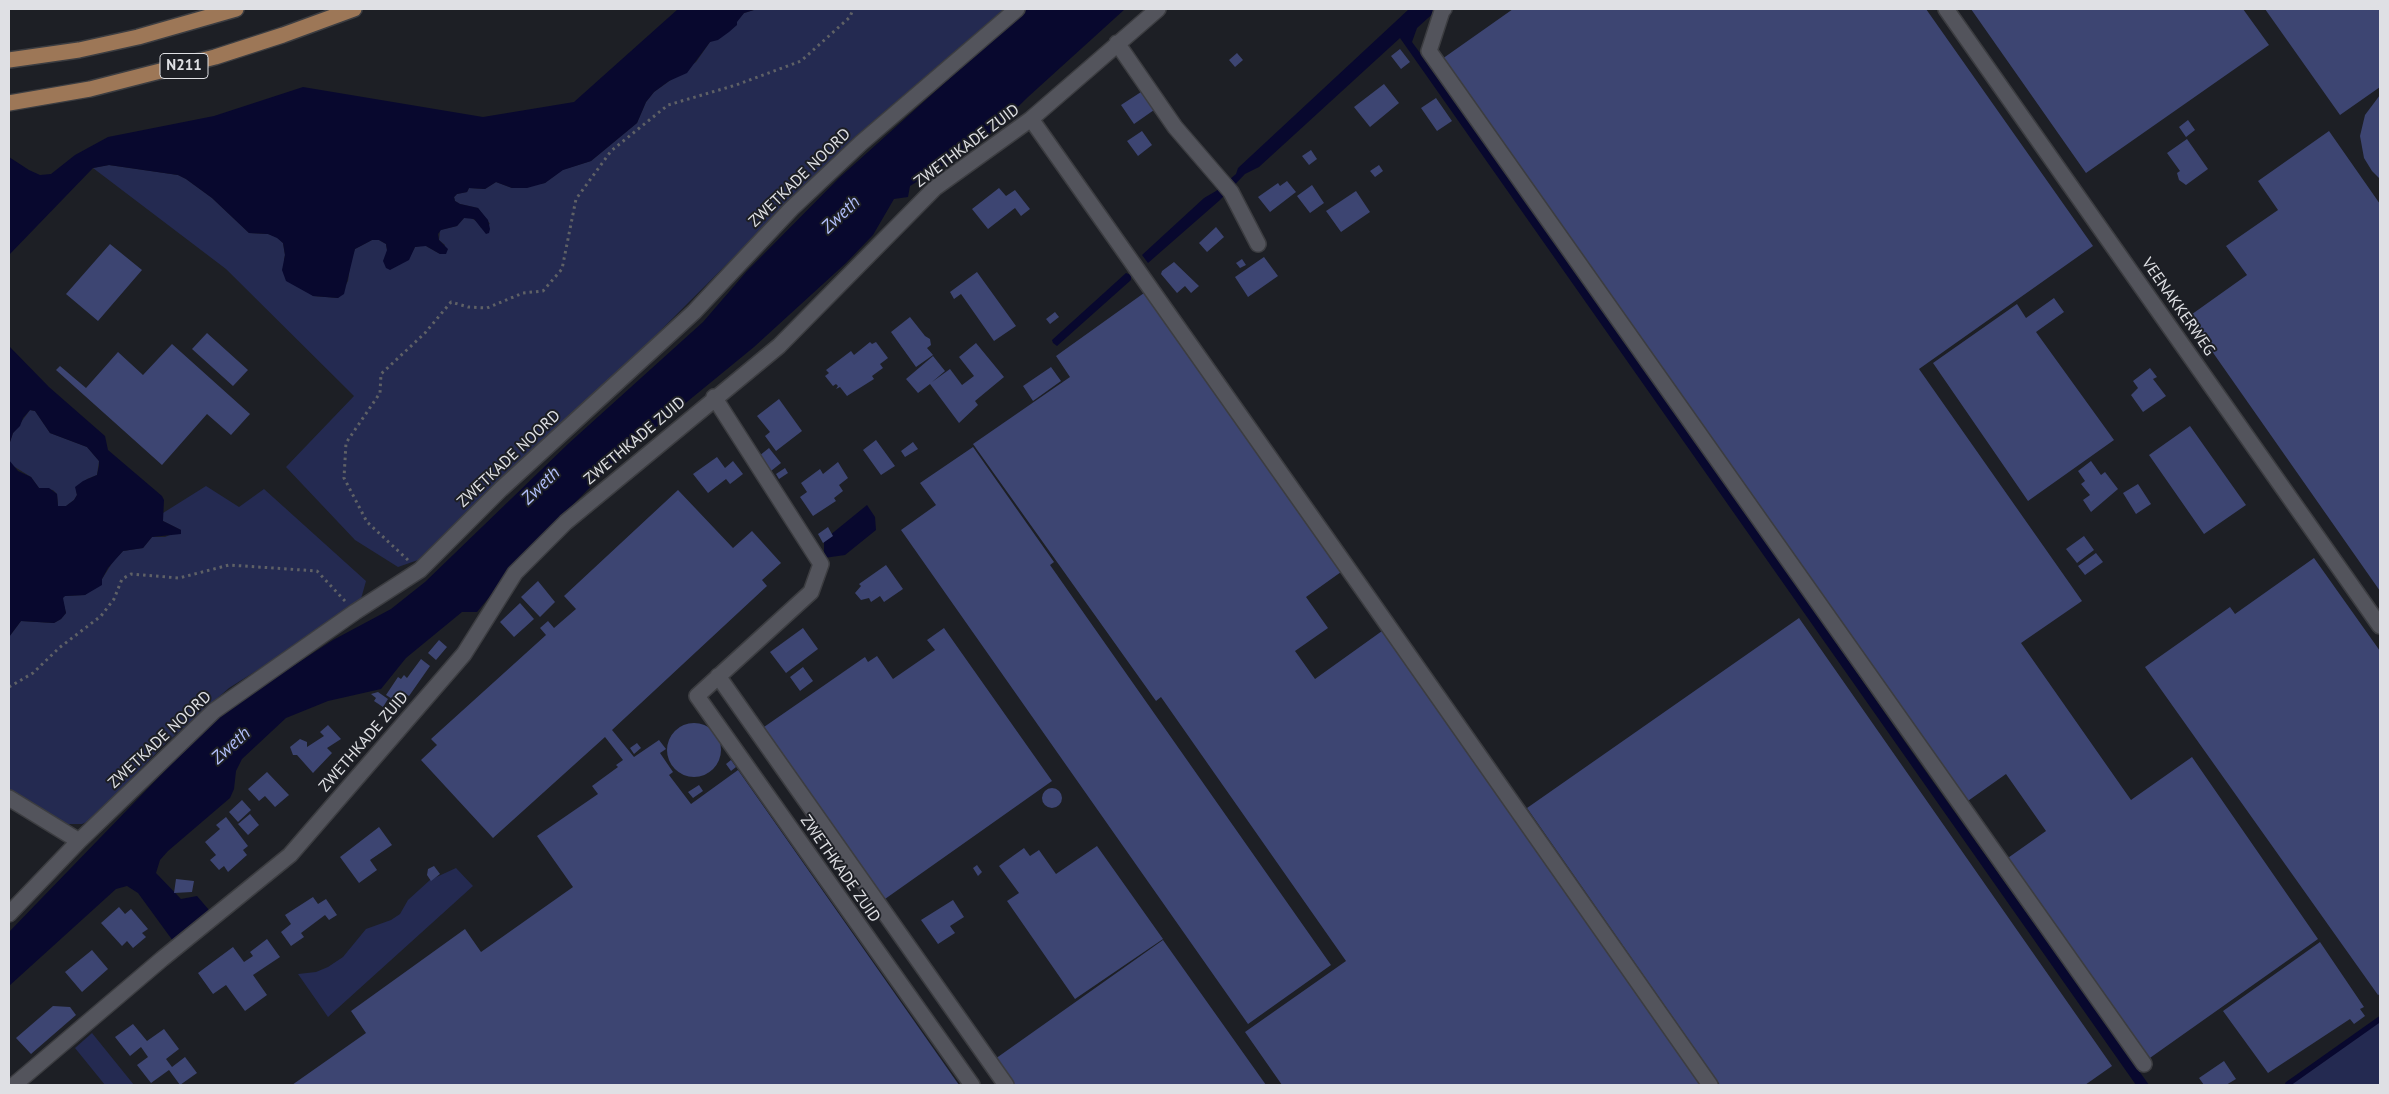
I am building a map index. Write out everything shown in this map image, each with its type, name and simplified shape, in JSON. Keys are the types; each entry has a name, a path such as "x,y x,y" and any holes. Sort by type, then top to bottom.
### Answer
{"main road":[{"name":"N211","path":"9,60 79,50 138,37 236,9"},
{"name":"N211","path":"9,103 90,89 196,62 283,35 354,9"}],"street":[{"name":"ZWETKADE NOORD","path":"9,914 79,841 214,711 355,612 420,570 501,489 694,312 812,189 861,143 1017,9"},
{"name":"ZWETHKADE ZUID","path":"14,1085 162,959 290,855 464,654 515,573 566,522 714,397 780,346 935,188 1030,120 1158,9"},
{"path":"1444,9 1429,51 2144,1064"},
{"name":"VEENAKKERWEG","path":"1946,9 2380,626"},
{"path":"1117,44 1175,127 1226,186 1258,244"},
{"path":"1030,120 1356,578 1710,1085"},
{"name":"ZWETHKADE ZUID","path":"714,397 822,564 811,592 697,696 972,1085"},
{"name":"ZWETHKADE ZUID","path":"718,676 1006,1085"},
{"path":"9,798 79,841"}],"path":[{"path":"420,570 367,522 344,478 346,443 380,394 380,374 426,333 451,302 468,307 487,308 523,293 543,291 562,269 576,199 611,151 668,105 736,85 801,61 850,17 853,9"},
{"path":"9,687 33,673 59,648 101,616 114,599 122,579 131,574 179,578 229,565 317,571 355,612"}],"shaded area":[{"path":"757,9 1004,9 849,142 629,362 535,446 418,560 398,567 355,540 286,467 354,396 226,269 93,168 109,165 178,175 186,179 212,198 249,233 268,234 277,237 283,243 284,260 313,296 338,298 348,281 351,259 355,249 372,240 379,240 386,244 387,250 408,260 415,247 420,246 426,246 440,254 445,245 439,240 440,230 457,226 464,218 469,217 478,222 481,228 490,224 478,208 455,201 454,197 457,194 467,192 469,188 485,189 496,182 512,188 545,183 562,170 591,161 637,123 646,102 654,92 696,62 710,42 736,22 744,13"},
{"path":"30,410 35,411 50,433 87,447 99,461 97,475 87,479 76,490 77,495 74,500 66,506 58,506 57,494 53,490 39,488 31,477 10,464 9,445 13,433"},
{"path":"206,486 239,507 264,489 366,581 359,606 229,688 164,745 91,820 82,824 65,824 46,817 9,790 9,637 21,621 54,623 61,619 66,613 62,598 65,596 85,595 102,579 114,560 123,551 143,548 152,537 165,537 181,530 163,521 163,513"},
{"path":"456,868 473,886 328,1017 298,974 316,972 343,957 366,929 391,920 400,914 408,900 430,880"},
{"path":"2380,1020 2380,1085 2285,1085 2297,1077"},
{"path":"92,1033 134,1085 105,1085 75,1048"}],"water":[{"path":"678,9 757,9 744,13 737,22 737,25 729,32 718,40 710,42 687,73 669,81 654,92 646,102 637,123 591,161 563,170 545,183 527,188 512,188 496,182 485,189 469,188 467,192 457,194 454,197 455,201 478,208 488,220 489,233 486,234 474,219 464,218 457,226 441,230 438,234 439,240 448,249 446,254 440,254 426,246 415,247 409,260 390,270 386,268 383,261 387,250 386,244 379,240 372,240 355,249 344,294 338,298 313,296 286,281 282,270 285,255 283,243 268,234 249,233 212,198 186,179 178,175 109,165 93,168 9,255 9,157 40,175 51,174 75,155 108,137 214,116 303,87 483,117 574,102"},
{"name":"Zweth","path":"1027,9 1125,9 1028,97 984,140 910,186 908,197 894,199 873,235 846,263 754,347 621,456 527,551 477,612 462,612 406,658 381,689 328,701 286,718 242,759 236,771 234,789 230,798 168,851 160,860 156,873 181,899 197,896 209,910 173,941 138,893 127,886 116,889 9,986 9,932 187,748 219,718 264,685 333,640 391,609 425,582 569,443 703,322 747,271 839,178"},
{"path":"1409,9 1438,9 1417,28 1412,42 1527,199 1919,762 2149,1085 2136,1085 1400,38 1259,167 1245,174 1220,200 1148,263 1142,255 1204,198 1216,191 1236,174 1238,168"},
{"path":"1126,273 1131,275 1131,280 1057,346 1053,343 1052,340"},
{"path":"9,346 49,387 105,436 108,450 162,496 164,500 163,521 181,530 181,534 152,537 143,548 123,551 108,568 102,579 102,585 85,595 65,596 63,598 66,613 61,619 54,623 21,621 9,637 9,460 18,471 31,477 39,488 49,488 57,494 58,506 66,506 74,500 77,495 75,487 97,475 99,461 87,447 50,433 35,411 30,410 13,433 9,445"},
{"path":"867,505 875,517 876,530 845,555 824,558 824,540"}],"building":[{"path":"1513,9 1926,9 2093,246 1919,369 2082,601 2021,643 2131,800 2192,757 2318,939 2147,1060 2005,860 2046,831 2006,774 1965,803 1442,59"},
{"path":"1971,9 2243,9 2269,45 2086,173"},
{"path":"2265,9 2380,9 2380,87 2340,115"},
{"path":"1400,49 1410,62 1401,69 1391,56"},
{"path":"1237,53 1243,60 1235,67 1229,60"},
{"path":"1384,84 1399,103 1370,127 1354,107"},
{"path":"1141,92 1154,110 1134,124 1121,105"},
{"path":"2380,95 2380,179 2372,171 2364,158 2360,136 2365,115"},
{"path":"1436,98 1452,121 1437,131 1421,108"},
{"path":"2188,120 2195,130 2186,137 2179,127"},
{"path":"1142,131 1152,145 1138,156 1127,141"},
{"path":"2329,131 2380,204 2380,591 2188,317 2247,275 2226,246 2278,210 2258,181"},
{"path":"2187,139 2208,169 2186,185 2179,180 2177,173 2180,171 2167,153"},
{"path":"1311,150 1317,159 1309,165 1302,156"},
{"path":"1379,165 1383,171 1375,177 1370,171"},
{"path":"1287,181 1296,192 1270,212 1258,197 1278,183 1280,186"},
{"path":"1312,185 1324,203 1310,213 1297,196"},
{"path":"999,188 1006,196 1015,190 1030,209 1021,216 1015,208 988,229 972,209"},
{"path":"1356,191 1370,212 1341,232 1326,211"},
{"path":"1216,227 1224,237 1207,252 1199,243"},
{"path":"110,244 142,270 98,321 66,294"},
{"path":"1264,257 1278,276 1248,297 1235,277"},
{"path":"1242,259 1246,265 1240,268 1236,263"},
{"path":"1174,262 1199,286 1191,293 1185,286 1177,293 1161,274 1162,271"},
{"path":"977,272 1016,326 994,341 961,294 954,299 950,292"},
{"path":"1144,293 1341,572 1306,597 1328,628 1295,651 1315,679 1382,631 1700,1085 1282,1085 1245,1032 1346,961 1161,697 1156,701 973,444 1070,377 1056,356"},
{"path":"2054,298 2064,312 2036,332 2114,440 2028,501 1933,363 2017,304 2026,318"},
{"path":"1055,312 1059,317 1050,324 1046,319"},
{"path":"910,317 925,336 930,339 931,345 927,348 933,355 916,367 891,332"},
{"path":"207,333 248,370 233,386 192,349"},
{"path":"870,342 872,344 876,342 888,358 880,364 883,368 872,376 874,379 847,396 840,387 836,389 838,386 836,384 833,386 825,376 829,373 826,370 851,351 854,355"},
{"path":"976,343 1004,377 975,401 978,405 959,423 930,384 918,393 906,379 933,356 945,371 932,382 950,369 962,385 974,376 959,357"},
{"path":"172,344 250,414 231,435 207,414 162,465 56,370 60,366 86,388 118,352 143,375"},
{"path":"1051,367 1061,381 1033,401 1023,386"},
{"path":"2150,368 2157,377 2153,379 2166,396 2143,412 2131,395 2138,388 2133,381"},
{"path":"779,399 802,431 776,451 765,436 770,432 757,416"},
{"path":"2190,426 2246,505 2204,534 2149,455"},
{"path":"876,440 895,466 881,475 863,450"},
{"path":"913,442 918,449 905,457 901,451"},
{"path":"973,447 1054,562 1050,565 1331,965 1248,1024 901,530 936,505 920,483"},
{"path":"769,448 781,463 771,471 759,456"},
{"path":"717,457 725,468 733,461 743,474 730,484 726,479 708,493 693,474"},
{"path":"2091,461 2101,475 2105,472 2118,489 2091,512 2083,500 2090,495 2081,484 2085,481 2078,471"},
{"path":"838,462 848,478 839,485 843,491 834,498 836,501 813,516 800,497 807,492 801,483 820,469 823,474"},
{"path":"785,468 788,473 779,479 776,474"},
{"path":"2138,484 2151,504 2136,514 2123,493"},
{"path":"678,490 733,548 752,531 781,563 762,580 767,586 612,730 634,757 659,740 666,749 660,753 673,772 669,775 691,804 738,770 959,1085 292,1085 366,1033 351,1011 465,929 481,952 573,887 537,836 598,794 592,786 618,767 616,765 623,760 605,737 493,838 421,760 437,745 431,739 546,635 540,628 548,621 554,628 576,609 564,596"},
{"path":"828,527 833,536 823,543 818,534"},
{"path":"2084,536 2094,550 2077,563 2066,549"},
{"path":"2096,553 2103,562 2085,575 2078,566"},
{"path":"2314,558 2380,651 2380,994 2378,995 2145,667 2230,607 2235,614"},
{"path":"886,565 903,589 884,602 880,596 871,602 869,598 861,600 855,593 861,586 859,584"},
{"path":"538,581 555,602 540,617 521,597"},
{"path":"520,603 534,619 514,637 500,622"},
{"path":"1799,618 2112,1066 2085,1085 1720,1085 1527,808"},
{"path":"803,628 818,649 786,673 770,652"},
{"path":"944,628 1052,781 885,899 764,727 865,657 868,662 877,656 893,679 935,650 927,640"},
{"path":"439,640 447,647 436,660 428,653"},
{"path":"421,659 430,666 409,696 404,693 397,702 386,695 398,677 401,679 404,675 407,678"},
{"path":"803,667 813,681 800,691 790,677"},
{"path":"378,692 388,699 383,707 374,701 376,698 371,694"},
{"path":"694,723 704,725 713,731 719,740 721,750 719,760 713,769 704,775 694,777 684,775 675,769 669,760 667,750 669,740 675,731 684,725"},
{"path":"328,725 341,739 327,748 332,753 313,773 297,755 293,755 290,747 300,739 307,742 307,747 324,736 320,732"},
{"path":"637,743 641,748 634,754 630,748"},
{"path":"731,760 736,767 731,771 726,764"},
{"path":"267,772 289,795 275,807 265,796 259,801 248,789"},
{"path":"699,785 703,791 693,798 688,792"},
{"path":"1052,788 1059,791 1062,798 1059,805 1052,808 1045,805 1042,798 1045,791"},
{"path":"242,800 251,810 238,822 229,812"},
{"path":"250,814 259,825 248,835 238,824"},
{"path":"226,817 248,846 243,850 247,855 228,872 224,866 219,870 210,860 216,855 205,842 220,829 216,825"},
{"path":"379,827 392,845 370,860 377,870 359,883 340,857"},
{"path":"1097,846 1163,939 1075,999 1007,901 1019,893 999,866 1024,848 1030,856 1039,850 1056,874"},
{"path":"977,865 982,872 978,876 973,868"},
{"path":"434,866 440,874 431,881 427,875 428,869"},
{"path":"176,879 194,881 192,892 174,893"},
{"path":"313,897 318,904 326,899 337,915 329,920 325,915 301,933 304,937 291,946 281,932 291,924 285,915"},
{"path":"953,900 964,917 950,926 955,933 938,944 921,920"},
{"path":"119,907 125,914 131,909 148,929 142,933 146,937 133,948 127,941 122,946 101,923"},
{"path":"267,939 280,957 253,975 267,995 245,1011 226,985 213,994 198,973 233,947 244,962 253,956 250,952"},
{"path":"1163,940 1266,1085 1013,1085 995,1059"},
{"path":"2320,942 2364,1007 2360,1009 2365,1016 2354,1024 2350,1019 2268,1073 2223,1011"},
{"path":"92,950 108,969 82,992 65,972"},
{"path":"53,1006 70,1007 76,1015 31,1054 16,1038"},
{"path":"133,1024 147,1041 164,1029 179,1049 166,1059 172,1067 185,1057 197,1073 180,1085 169,1070 151,1083 137,1065 148,1057 141,1047 130,1056 115,1037"},
{"path":"2224,1061 2236,1079 2226,1085 2204,1085 2199,1078"}],"waterway":[{"path":"2288,1084 2380,1019"}]}
